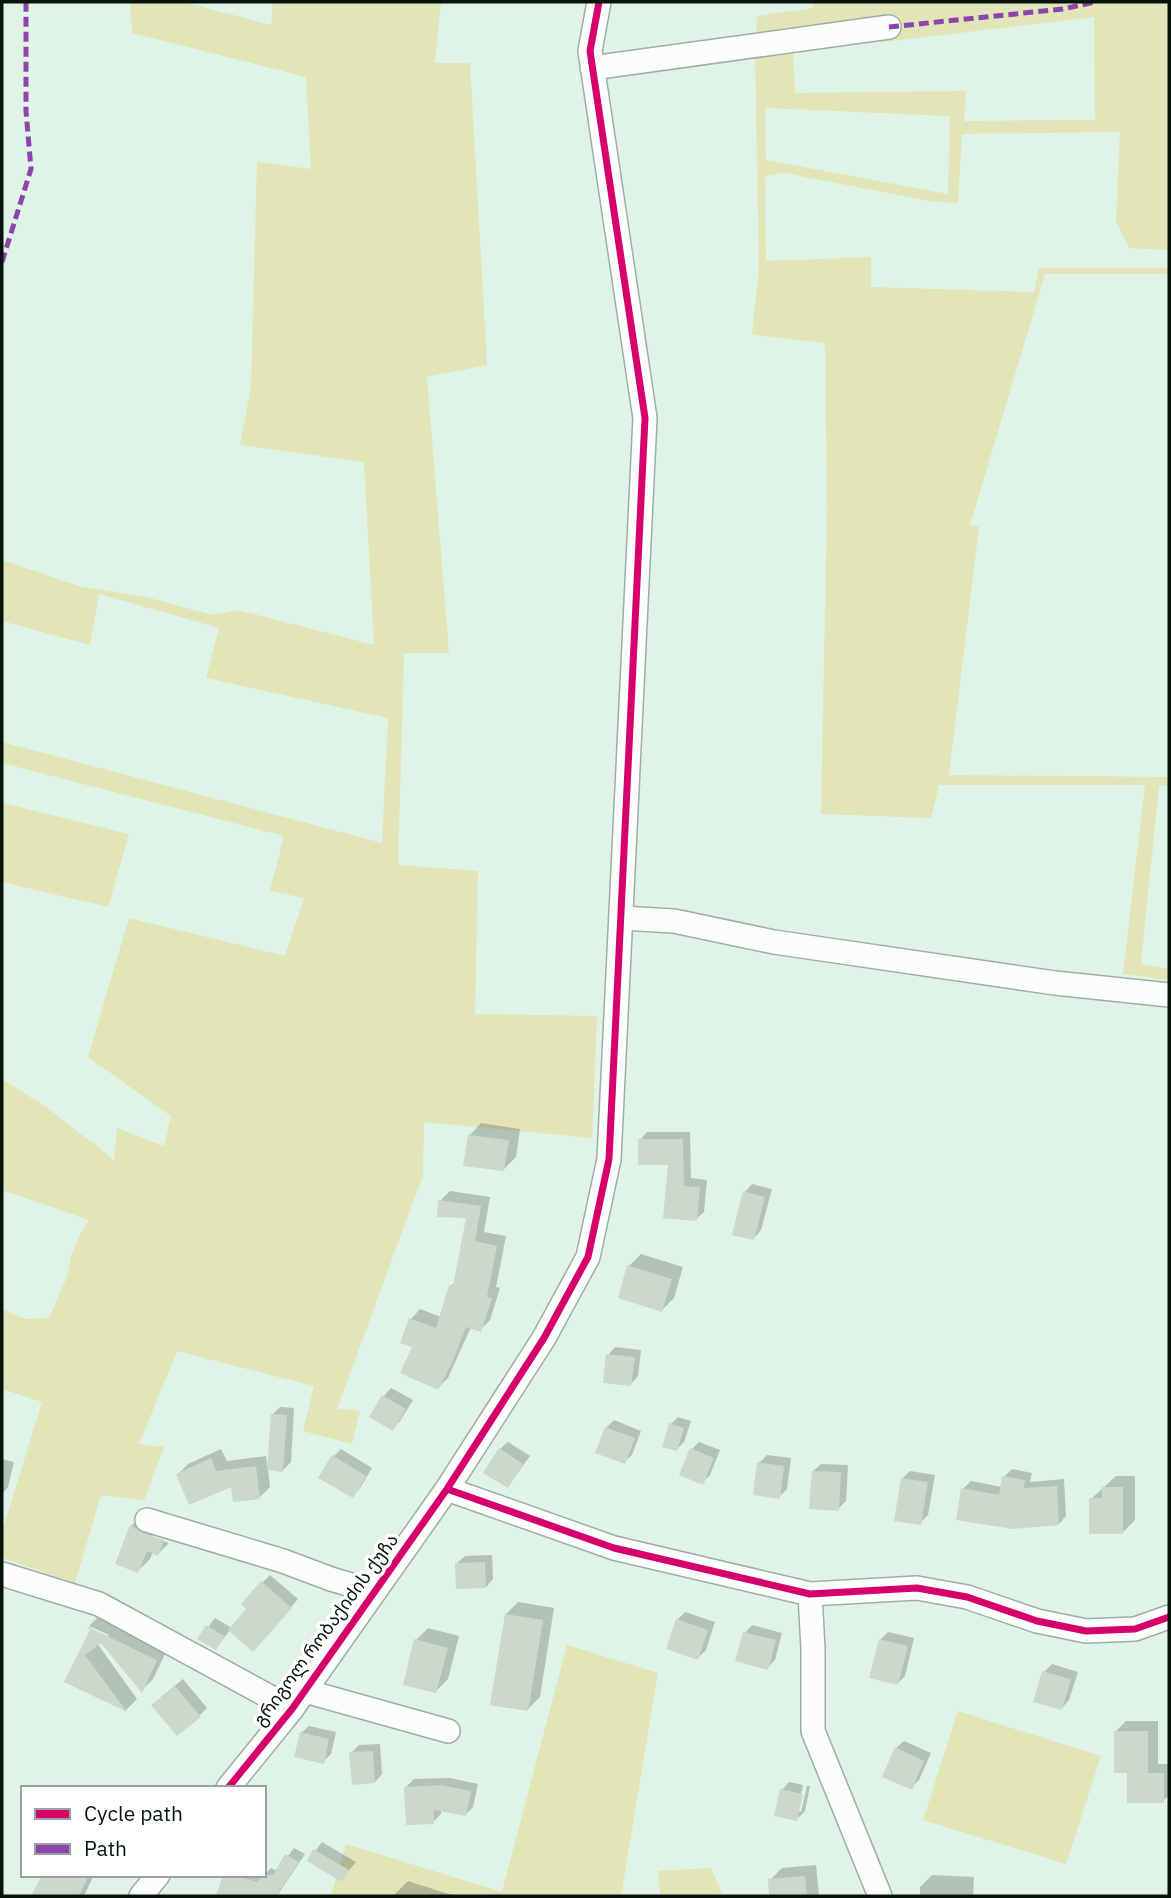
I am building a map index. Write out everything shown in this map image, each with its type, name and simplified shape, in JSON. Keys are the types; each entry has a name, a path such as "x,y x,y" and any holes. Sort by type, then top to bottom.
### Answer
{"street":[{"name":"გრიგოლ რობაქიძის ქუჩა","path":"230,1786 299,1700 447,1489 544,1338 588,1257 610,1159 645,418 590,51 599,2"},
{"path":"592,68 889,26"},
{"path":"621,918 674,921 774,942 1055,983 1169,995"},
{"path":"447,1489 614,1548 810,1594 917,1588 967,1597 1037,1621 1086,1631 1135,1629 1169,1617"},
{"path":"147,1520 283,1560 374,1592"},
{"path":"2,1574 99,1604 299,1700 448,1731"},
{"path":"810,1594 813,1731 880,1896"},
{"path":"141,1896 156,1877"}],"green space":[{"path":"130,2 183,2 271,25 271,2 441,2 435,63 470,63 487,365 427,377 449,653 404,653 398,865 478,871 475,1014 597,1016 592,1138 424,1122 423,1175 337,1409 360,1411 352,1444 303,1431 314,1386 177,1351 139,1444 164,1447 144,1500 101,1495 75,1583 2,1558 2,1532 42,1402 2,1389 2,1309 25,1319 49,1318 67,1277 78,1238 89,1220 2,1190 2,1079 49,1109 114,1160 117,1128 164,1146 171,1116 88,1057 129,918 285,956 304,898 270,891 284,836 2,763 2,742 382,843 388,718 206,678 219,628 99,594 90,645 2,621 2,560 82,587 142,596 213,615 237,610 374,645 364,462 240,445 251,386 257,162 311,169 306,77 132,33"},
{"path":"813,2 1169,2 1169,250 1129,248 1116,222 1120,132 962,134 958,203 929,201 785,173 765,176 766,261 871,257 871,287 1034,292 1039,268 1169,268 1169,274 1045,274 970,525 979,527 949,775 1169,777 1169,786 1159,786 1141,964 1169,969 1169,980 1123,974 1145,785 939,785 931,818 821,814 827,510 825,343 752,335 759,267 755,53 757,16 813,8","holes":["1094,17 1095,120 964,121 966,91 795,93 793,49 892,41","765,108 950,116 948,194 766,160"]},
{"path":"2,803 129,834 108,907 2,882"},
{"path":"567,1645 658,1673 621,1896 331,1896 346,1844 502,1892"},
{"path":"958,1711 1101,1756 1066,1864 923,1820"},
{"path":"711,1868 723,1896 660,1896 658,1871"}],"building":[{"path":"468,1135 509,1140 504,1171 463,1166"},
{"path":"638,1139 683,1139 684,1186 700,1187 697,1221 663,1218 668,1165 638,1165"},
{"path":"743,1191 765,1197 754,1240 732,1235"},
{"path":"438,1200 481,1206 475,1241 497,1246 487,1297 492,1298 481,1332 466,1327 438,1390 400,1373 412,1347 400,1343 409,1318 436,1328 449,1285 453,1286 466,1218 437,1217"},
{"path":"627,1265 672,1279 662,1312 618,1298"},
{"path":"606,1354 635,1357 631,1386 603,1383"},
{"path":"382,1395 406,1409 393,1431 369,1417"},
{"path":"271,1414 287,1415 283,1472 267,1470"},
{"path":"669,1423 684,1428 677,1451 662,1447"},
{"path":"605,1427 635,1438 625,1464 595,1453"},
{"path":"499,1448 523,1464 508,1488 483,1473"},
{"path":"690,1448 714,1458 703,1485 679,1475"},
{"path":"332,1455 366,1476 353,1498 318,1478"},
{"path":"211,1458 216,1471 256,1466 260,1499 233,1502 231,1487 189,1505 176,1474"},
{"path":"757,1462 784,1466 780,1499 753,1495"},
{"path":"812,1471 841,1472 839,1511 809,1509"},
{"path":"1002,1476 1025,1480 1024,1488 1057,1486 1059,1525 1013,1529 956,1520 961,1488 999,1495"},
{"path":"901,1478 928,1482 921,1525 894,1521"},
{"path":"1102,1487 1123,1487 1123,1534 1089,1534 1089,1498 1102,1498"},
{"path":"130,1525 164,1540 158,1556 147,1551 138,1573 115,1564"},
{"path":"485,1562 486,1588 456,1589 455,1563"},
{"path":"261,1581 292,1608 253,1652 228,1630 246,1609 241,1604"},
{"path":"505,1614 543,1620 528,1711 490,1705"},
{"path":"676,1619 708,1630 698,1660 666,1649"},
{"path":"206,1625 224,1636 216,1650 197,1639"},
{"path":"86,1626 157,1660 142,1693 101,1643 85,1655 127,1712 64,1682 90,1630"},
{"path":"743,1632 776,1640 768,1670 735,1661"},
{"path":"414,1639 448,1648 436,1693 403,1685"},
{"path":"879,1639 908,1646 898,1685 869,1678"},
{"path":"1042,1671 1071,1679 1062,1710 1033,1702"},
{"path":"175,1686 201,1717 177,1736 151,1705"},
{"path":"1114,1731 1148,1731 1148,1773 1164,1773 1164,1803 1127,1803 1127,1773 1114,1773"},
{"path":"300,1732 329,1739 324,1764 294,1757"},
{"path":"895,1747 924,1761 912,1790 882,1777"},
{"path":"373,1751 375,1783 352,1785 349,1752"},
{"path":"441,1785 471,1791 466,1816 434,1810 434,1824 406,1825 404,1787"},
{"path":"780,1789 803,1794 797,1821 774,1816"},
{"path":"313,1849 349,1870 342,1882 307,1861"},
{"path":"285,1854 299,1862 276,1896 216,1896 222,1877 241,1877 257,1882 261,1877 273,1875"},
{"path":"805,1876 807,1896 769,1896 768,1879"},
{"path":"41,1877 88,1877 79,1896 31,1896"}],"marked path":[{"path":"2,262 31,169 26,111 26,2"},
{"path":"889,27 1063,9 1095,2"}],"cycle path":[{"path":"230,1786 292,1709 447,1489 544,1338 588,1257 609,1159 645,418 590,51 599,2"},
{"path":"447,1489 614,1548 810,1594 917,1588 967,1597 1037,1621 1086,1631 1135,1629 1169,1617"}]}
